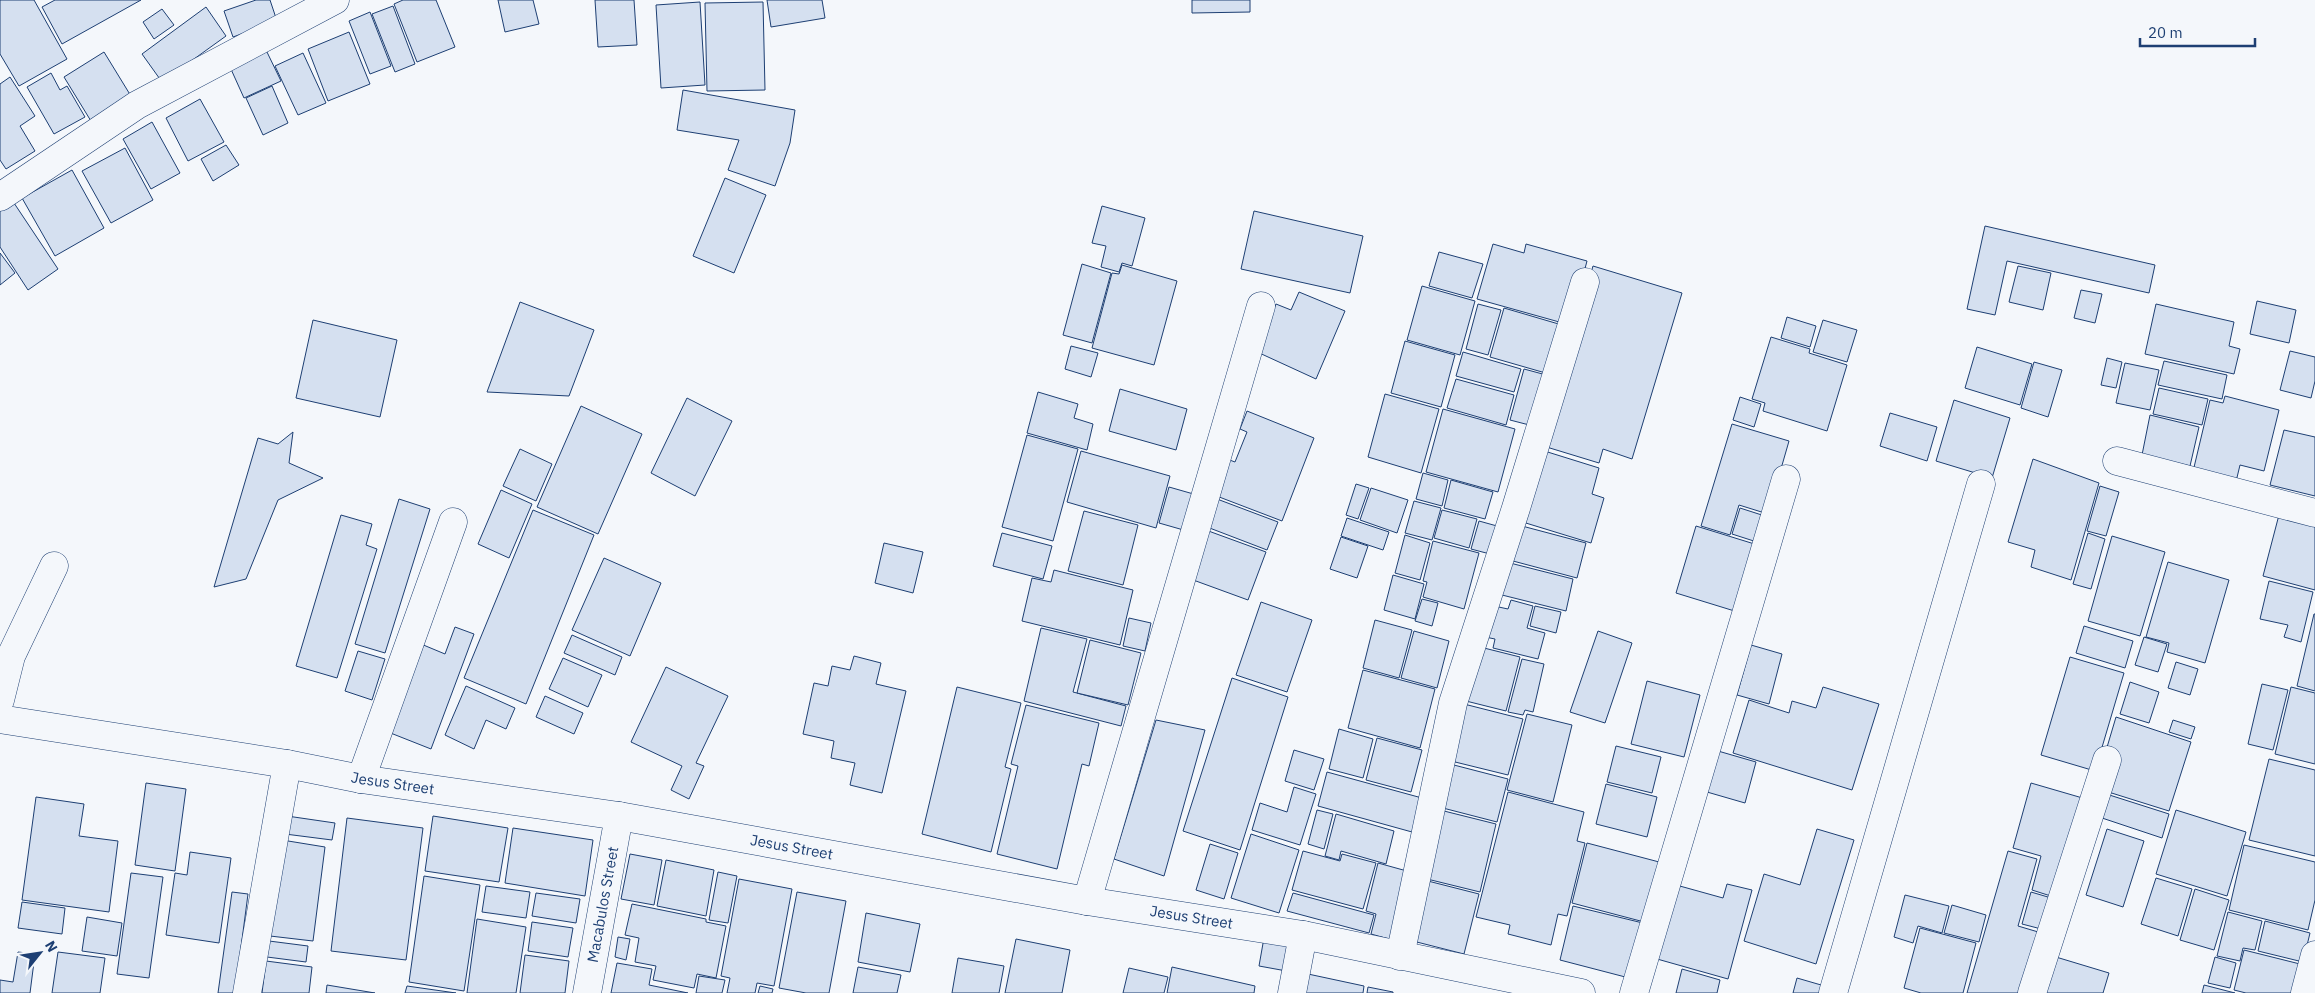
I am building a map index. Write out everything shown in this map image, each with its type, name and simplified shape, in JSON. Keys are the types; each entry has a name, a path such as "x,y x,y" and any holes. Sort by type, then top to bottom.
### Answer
{"street":[{"path":"0,196 137,105 335,0"},
{"path":"1400,956 1453,703 1513,518 1585,282"},
{"path":"1087,901 1261,306"},
{"path":"2117,461 2315,513"},
{"path":"1634,993 1786,479"},
{"path":"1833,993 1980,484"},
{"path":"361,779 453,522"},
{"path":"0,700 10,656 54,566"},
{"name":"Jesus Street","path":"0,719 287,764 361,779 619,816 1087,901 1303,935 1581,993"},
{"path":"2032,993 2107,760"},
{"path":"247,993 287,764"},
{"name":"Macabulos Street","path":"587,993 619,816"},
{"path":"1292,993 1303,935"},
{"path":"2305,993 2315,955"}],"building":[{"path":"0,0 34,0 67,59 19,86 0,54"},
{"path":"55,0 141,0 62,44 42,7"},
{"path":"256,0 270,0 277,21 233,37 224,11"},
{"path":"403,0 436,0 455,47 417,62 394,4"},
{"path":"498,0 533,0 539,24 505,32"},
{"path":"595,0 634,0 637,45 598,47"},
{"path":"767,0 822,0 825,18 771,27"},
{"path":"1192,0 1250,0 1250,12 1192,13"},
{"path":"700,2 705,85 661,88 656,5"},
{"path":"763,2 765,90 707,91 705,3"},
{"path":"393,6 415,64 395,72 372,14"},
{"path":"206,7 226,36 162,82 142,54"},
{"path":"162,9 174,25 154,39 143,22"},
{"path":"370,12 391,66 370,74 349,21"},
{"path":"349,32 370,84 328,101 308,49"},
{"path":"266,50 281,81 244,98 230,67"},
{"path":"104,52 134,101 94,126 64,77"},
{"path":"303,53 326,103 298,115 275,66"},
{"path":"51,73 60,90 67,86 85,117 54,134 27,87"},
{"path":"10,77 35,116 20,126 35,151 6,169 0,160 0,84"},
{"path":"272,86 288,123 263,135 246,98"},
{"path":"683,90 795,110 790,143 775,186 728,170 739,140 677,130"},
{"path":"200,99 224,142 188,161 166,118"},
{"path":"152,122 180,173 151,189 123,139"},
{"path":"226,145 239,165 213,181 201,159"},
{"path":"125,148 153,200 111,223 82,171"},
{"path":"72,170 104,228 55,256 22,198"},
{"path":"725,178 766,195 734,273 693,256"},
{"path":"12,200 58,269 28,290 0,247 0,208"},
{"path":"1102,206 1145,218 1132,266 1122,263 1119,272 1101,267 1106,246 1092,243"},
{"path":"1254,211 1363,236 1350,293 1241,269"},
{"path":"1985,226 2155,265 2149,293 2007,261 1995,315 1967,309"},
{"path":"1493,244 1524,253 1526,244 1587,261 1570,325 1477,299"},
{"path":"1439,252 1483,264 1472,298 1429,286"},
{"path":"0,253 15,273 0,285"},
{"path":"1082,264 1111,273 1092,343 1063,335"},
{"path":"1122,265 1177,281 1154,365 1092,348 1112,273 1119,274"},
{"path":"1593,266 1682,293 1632,459 1603,449 1599,463 1540,445"},
{"path":"2018,266 2051,273 2043,310 2009,302"},
{"path":"1422,286 1475,301 1460,355 1407,340"},
{"path":"2081,290 2102,294 2095,323 2074,318"},
{"path":"1299,292 1345,311 1316,379 1255,351 1276,304 1291,310"},
{"path":"2257,301 2296,310 2289,343 2250,334"},
{"path":"520,302 594,330 569,396 487,392"},
{"path":"1478,304 1501,310 1488,355 1466,349"},
{"path":"2156,304 2234,322 2229,346 2240,349 2234,374 2145,354"},
{"path":"1504,308 1562,325 1549,374 1490,357"},
{"path":"1787,317 1816,326 1810,347 1781,338"},
{"path":"313,320 397,340 380,417 296,398"},
{"path":"1823,320 1857,330 1847,362 1813,352"},
{"path":"1771,337 1810,349 1809,353 1847,365 1827,431 1763,411 1765,403 1752,399"},
{"path":"1405,341 1455,355 1441,407 1391,393"},
{"path":"1071,346 1098,353 1091,377 1065,369"},
{"path":"1977,347 2032,364 2020,405 1965,388"},
{"path":"2290,351 2315,357 2315,381 2311,398 2280,390"},
{"path":"1463,352 1521,369 1514,392 1456,376"},
{"path":"2107,358 2122,362 2116,388 2101,385"},
{"path":"2164,361 2227,375 2222,399 2158,385"},
{"path":"2034,362 2062,370 2048,417 2021,408"},
{"path":"2125,363 2159,370 2150,410 2116,403"},
{"path":"1524,369 1550,376 1537,427 1510,420"},
{"path":"1456,379 1514,395 1506,425 1447,408"},
{"path":"2159,388 2208,399 2202,425 2153,414"},
{"path":"1120,389 1187,409 1176,450 1109,431"},
{"path":"1038,392 1078,404 1074,418 1093,424 1087,450 1027,433"},
{"path":"1385,394 1439,409 1421,473 1368,457"},
{"path":"2225,396 2279,410 2264,471 2240,465 2234,490 2191,480 2210,400 2223,403"},
{"path":"1740,397 1761,404 1754,427 1733,420"},
{"path":"687,398 732,421 695,496 651,473"},
{"path":"1954,400 2010,418 1992,478 1936,461"},
{"path":"581,406 642,434 598,534 537,507"},
{"path":"1443,409 1515,429 1498,492 1426,472"},
{"path":"1247,411 1314,438 1282,521 1214,495 1227,459 1235,462 1247,432 1240,429"},
{"path":"1890,413 1937,427 1927,461 1880,446"},
{"path":"2150,415 2199,427 2190,466 2142,455"},
{"path":"1732,424 1789,441 1768,514 1739,505 1730,535 1701,526"},
{"path":"2284,430 2315,437 2315,496 2270,485"},
{"path":"293,432 289,463 323,478 278,500 246,579 214,587 258,438 278,444"},
{"path":"1027,435 1078,449 1053,541 1002,527"},
{"path":"520,449 552,464 536,501 503,486"},
{"path":"1538,449 1599,468 1592,494 1604,498 1591,543 1516,520"},
{"path":"1081,451 1170,476 1156,528 1067,502"},
{"path":"2033,459 2099,483 2071,580 2031,567 2035,550 2008,542"},
{"path":"1423,473 1448,480 1442,506 1416,499"},
{"path":"1451,480 1493,492 1485,519 1444,508"},
{"path":"1356,484 1369,488 1358,519 1346,515"},
{"path":"2100,486 2119,492 2106,536 2087,531"},
{"path":"1169,487 1197,495 1187,531 1159,523"},
{"path":"1371,488 1408,500 1397,533 1360,520"},
{"path":"501,490 532,504 509,558 478,544"},
{"path":"399,499 430,509 385,653 355,644"},
{"path":"1217,499 1278,522 1267,550 1207,527"},
{"path":"1414,501 1441,508 1432,540 1405,533"},
{"path":"1740,508 1768,517 1760,543 1732,534"},
{"path":"533,510 594,535 526,704 464,678"},
{"path":"1442,510 1477,519 1469,548 1434,538"},
{"path":"1084,511 1138,525 1123,585 1068,571"},
{"path":"2280,511 2315,520 2315,590 2263,576"},
{"path":"341,515 372,524 366,545 377,549 337,678 296,666"},
{"path":"1347,518 1389,532 1383,550 1341,536"},
{"path":"1479,521 1497,526 1490,554 1471,549"},
{"path":"1522,526 1586,543 1577,578 1513,561"},
{"path":"1696,526 1761,546 1741,613 1676,593"},
{"path":"1203,529 1266,552 1248,600 1185,577"},
{"path":"1002,533 1052,546 1043,579 993,566"},
{"path":"2088,533 2105,539 2091,589 2073,584"},
{"path":"1405,535 1430,543 1420,580 1395,573"},
{"path":"2112,536 2165,552 2140,636 2088,621"},
{"path":"1341,537 1368,546 1357,578 1330,569"},
{"path":"1433,541 1479,553 1464,609 1423,597 1427,582 1423,581"},
{"path":"884,543 923,552 913,593 875,583"},
{"path":"604,558 661,583 630,656 572,630"},
{"path":"2168,562 2229,580 2205,663 2167,652 2169,643 2146,637"},
{"path":"1510,563 1573,579 1566,611 1502,595"},
{"path":"1054,570 1133,590 1120,645 1022,621 1032,578 1051,582"},
{"path":"1393,575 1424,584 1415,619 1384,610"},
{"path":"2269,581 2313,592 2301,642 2284,637 2288,625 2260,619"},
{"path":"1422,599 1438,603 1432,626 1415,621"},
{"path":"1511,600 1533,606 1527,628 1545,633 1538,659 1493,648 1495,639 1485,637 1494,606 1508,609"},
{"path":"1261,602 1312,620 1287,692 1236,675"},
{"path":"1535,606 1561,612 1556,633 1530,626"},
{"path":"2315,614 2315,691 2297,686"},
{"path":"1129,618 1151,623 1145,651 1123,646"},
{"path":"1375,620 1412,630 1399,678 1363,668"},
{"path":"2084,626 2133,641 2125,668 2076,653"},
{"path":"455,627 474,634 431,749 388,732 421,644 445,654"},
{"path":"1041,628 1087,639 1073,692 1126,706 1121,726 1024,701"},
{"path":"1414,631 1449,641 1437,688 1401,678"},
{"path":"1598,631 1632,643 1605,723 1570,712"},
{"path":"572,635 622,657 615,675 564,653"},
{"path":"2144,637 2167,644 2158,672 2135,665"},
{"path":"1090,640 1141,653 1128,705 1077,693"},
{"path":"1751,645 1782,654 1769,704 1737,695"},
{"path":"1476,646 1520,657 1506,711 1462,700"},
{"path":"358,651 385,659 372,700 345,691"},
{"path":"854,656 881,663 876,684 906,691 882,793 850,785 855,763 831,758 834,741 803,734 814,683 828,686 832,666 850,670"},
{"path":"2070,657 2124,673 2095,771 2041,755"},
{"path":"563,658 602,675 588,707 549,689"},
{"path":"1522,659 1544,664 1533,712 1525,710 1523,715 1508,712"},
{"path":"2176,662 2198,669 2190,695 2168,688"},
{"path":"666,667 728,696 696,763 704,766 689,799 671,790 682,766 631,742"},
{"path":"1363,670 1435,689 1420,748 1348,728"},
{"path":"1232,678 1288,697 1240,850 1183,831"},
{"path":"1647,681 1700,695 1684,757 1631,744"},
{"path":"2130,682 2159,692 2149,723 2120,714"},
{"path":"2262,684 2288,690 2273,750 2248,744"},
{"path":"466,686 515,708 506,729 486,720 474,749 445,735"},
{"path":"957,687 1021,703 1005,767 1011,769 991,852 922,834"},
{"path":"1823,687 1879,704 1852,790 1733,753 1749,700 1789,713 1792,701 1816,708"},
{"path":"2291,687 2315,693 2315,764 2275,754"},
{"path":"545,696 583,713 574,734 536,717"},
{"path":"1460,703 1523,719 1508,775 1447,760"},
{"path":"1026,705 1099,723 1089,766 1082,764 1057,869 997,854 1018,766 1011,764"},
{"path":"1527,714 1572,725 1553,802 1507,790"},
{"path":"2116,717 2191,742 2169,811 2102,790 2105,754"},
{"path":"1156,720 1205,730 1164,876 1114,859"},
{"path":"2173,720 2195,727 2191,739 2169,732"},
{"path":"1339,729 1373,739 1363,778 1329,769"},
{"path":"1377,738 1422,750 1411,792 1366,780"},
{"path":"1616,746 1661,757 1652,793 1607,782"},
{"path":"1294,750 1324,759 1314,790 1285,781"},
{"path":"1718,751 1756,762 1745,803 1707,792"},
{"path":"2269,759 2315,770 2315,856 2249,840"},
{"path":"1450,764 1508,779 1497,822 1439,807"},
{"path":"1327,772 1422,798 1412,832 1318,806"},
{"path":"146,783 186,789 175,871 135,865"},
{"path":"2031,783 2086,799 2057,898 2032,890 2041,856 2013,848"},
{"path":"1606,784 1657,797 1647,837 1596,824"},
{"path":"1294,787 1316,794 1300,845 1252,830 1260,803 1287,812"},
{"path":"1508,792 1584,812 1577,841 1585,843 1567,916 1558,914 1551,945 1508,934 1510,925 1476,917"},
{"path":"2100,792 2169,814 2162,838 2093,815"},
{"path":"36,797 84,804 79,836 118,841 109,912 22,900"},
{"path":"1317,810 1333,814 1324,849 1308,844"},
{"path":"1440,810 1496,824 1480,892 1423,878"},
{"path":"2176,810 2246,832 2227,896 2156,874"},
{"path":"1336,814 1394,831 1386,864 1341,851 1339,860 1325,856"},
{"path":"287,816 335,823 332,840 285,834"},
{"path":"433,816 508,828 499,882 425,871"},
{"path":"347,818 423,828 406,960 331,951"},
{"path":"513,828 593,840 585,896 505,883"},
{"path":"1817,829 1854,840 1816,964 1744,941 1764,874 1800,885"},
{"path":"2107,829 2144,841 2123,907 2086,895"},
{"path":"1251,834 1299,850 1279,913 1231,898"},
{"path":"282,840 325,847 313,941 270,936"},
{"path":"1587,843 1663,863 1648,923 1572,903"},
{"path":"1210,844 1238,853 1224,899 1196,890"},
{"path":"2244,845 2315,862 2315,900 2308,930 2229,910"},
{"path":"1303,851 1340,861 1342,854 1376,863 1363,909 1292,890"},
{"path":"2008,851 2037,859 2018,926 2045,934 2028,993 1967,993"},
{"path":"190,852 231,858 219,943 166,935 175,873 187,875"},
{"path":"630,854 662,860 654,905 621,899"},
{"path":"666,860 714,870 706,916 657,906"},
{"path":"1378,863 1414,873 1396,941 1371,934 1376,914 1366,911"},
{"path":"718,872 737,876 728,923 709,920"},
{"path":"131,873 163,877 149,978 117,974"},
{"path":"424,876 480,885 464,991 409,982"},
{"path":"2156,878 2192,889 2178,936 2141,924"},
{"path":"739,879 792,889 774,986 757,983 755,993 727,993 730,978 721,976"},
{"path":"1420,879 1479,894 1464,954 1405,939"},
{"path":"1669,883 1723,898 1727,884 1752,890 1728,979 1650,957"},
{"path":"486,886 530,892 526,918 482,912"},
{"path":"2195,889 2229,900 2214,950 2180,940"},
{"path":"232,892 248,894 235,993 218,993"},
{"path":"797,892 846,901 829,993 806,993 779,988"},
{"path":"2031,892 2058,900 2049,931 2022,924"},
{"path":"536,893 580,899 576,923 532,916"},
{"path":"1293,893 1374,915 1369,933 1287,911"},
{"path":"1905,895 1949,906 1942,933 1918,926 1913,943 1894,937"},
{"path":"22,902 65,908 62,934 18,928"},
{"path":"632,904 706,919 706,922 726,926 716,978 697,974 694,988 653,980 656,966 635,962 639,938 625,935"},
{"path":"1952,905 1986,915 1979,942 1944,933"},
{"path":"1573,906 1647,924 1633,979 1560,960"},
{"path":"2228,912 2262,921 2255,950 2243,948 2240,961 2217,956"},
{"path":"866,913 920,924 910,972 858,962"},
{"path":"87,917 122,923 117,956 82,951"},
{"path":"477,919 526,927 516,993 467,993"},
{"path":"2265,921 2310,933 2303,962 2258,951"},
{"path":"532,922 573,928 568,957 528,951"},
{"path":"1920,928 1976,943 1963,993 1921,993 1904,988"},
{"path":"1265,932 1297,937 1292,972 1259,966"},
{"path":"618,937 630,939 626,960 615,957"},
{"path":"1016,939 1070,950 1062,993 1005,993"},
{"path":"269,941 308,946 306,962 267,957"},
{"path":"2244,950 2300,964 2293,993 2246,993 2234,990"},
{"path":"18,952 35,954 30,993 0,993 0,980 13,982"},
{"path":"58,952 105,958 100,993 52,993"},
{"path":"2046,954 2109,973 2103,993 2035,993"},
{"path":"525,955 569,961 565,993 520,993"},
{"path":"2215,957 2236,963 2230,988 2208,983"},
{"path":"958,958 1004,966 999,993 952,993"},
{"path":"266,961 312,967 309,993 262,993"},
{"path":"617,963 652,969 649,985 688,993 611,993"},
{"path":"858,967 901,975 897,993 853,993"},
{"path":"1172,967 1255,986 1254,993 1167,993"},
{"path":"1129,968 1168,977 1164,993 1123,993"},
{"path":"1682,969 1720,980 1717,993 1676,993"},
{"path":"1308,974 1364,986 1363,993 1305,993"},
{"path":"699,976 725,980 722,993 696,993"},
{"path":"1797,978 1828,987 1827,993 1793,993"},
{"path":"327,985 375,993 326,993"},
{"path":"2204,985 2235,993 2202,993"},
{"path":"407,986 456,993 405,993"},
{"path":"760,986 773,989 772,993 758,993"},
{"path":"1368,987 1393,992 1393,993 1367,993"}]}
